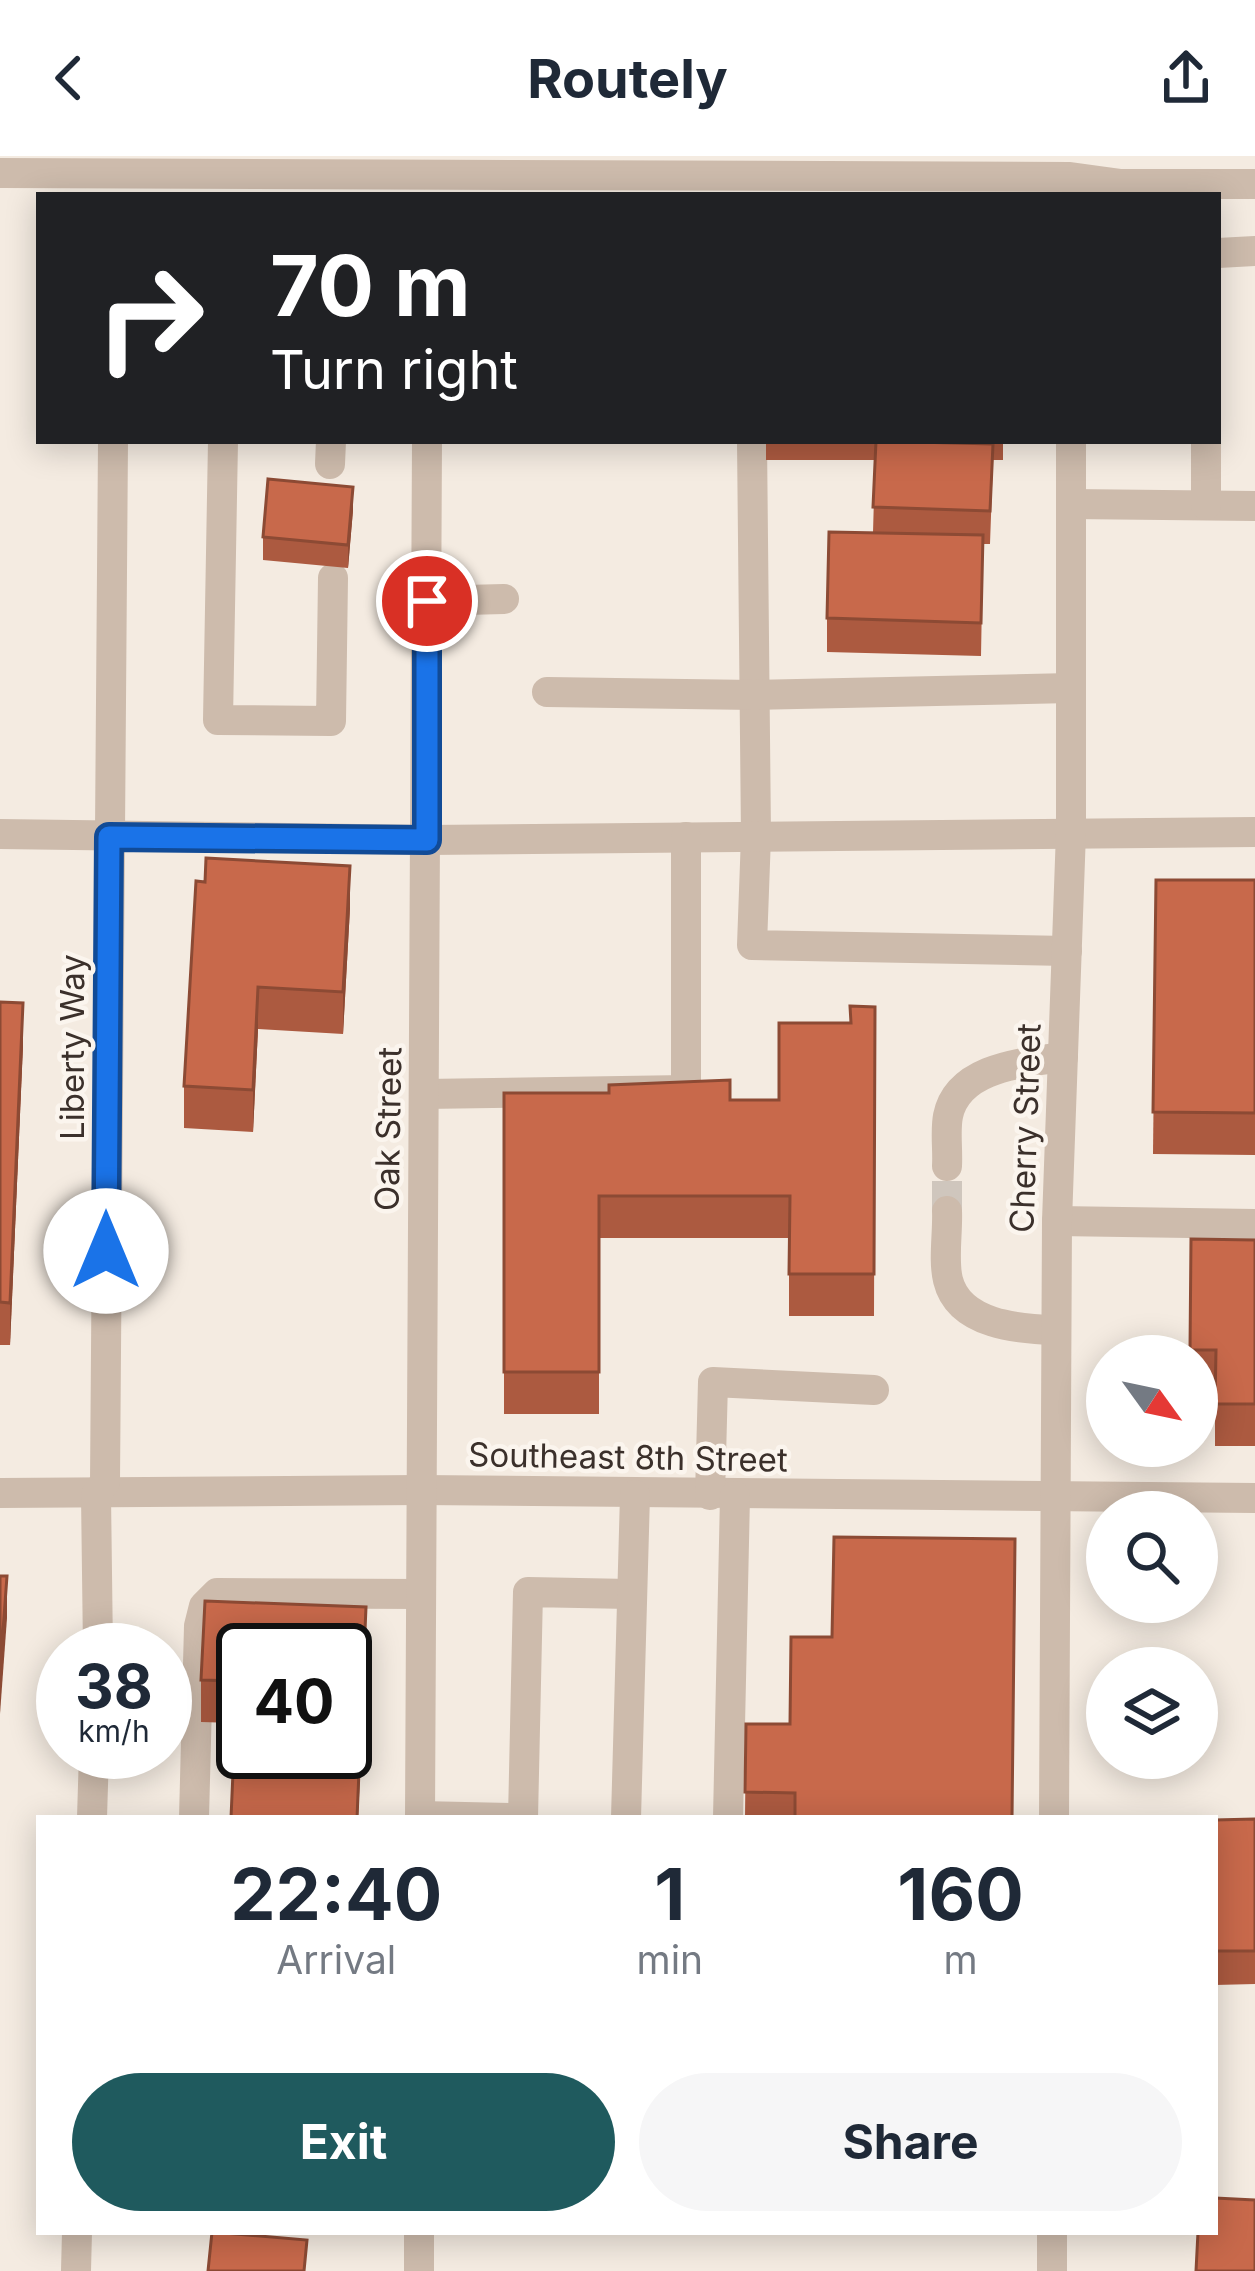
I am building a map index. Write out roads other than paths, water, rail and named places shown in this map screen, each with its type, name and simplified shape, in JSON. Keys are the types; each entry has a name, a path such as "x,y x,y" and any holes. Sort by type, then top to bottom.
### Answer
{"street":[{"path":"0,173 116,184 431,185 749,175 1070,176 1121,184 1255,184"},
{"path":"1221,254 1255,250"},
{"name":"Liberty Way","path":"98,1623 96,1495 105,1482 113,444"},
{"path":"223,444 218,720 331,721 333,578"},
{"name":"Oak Street","path":"420,1815 427,444"},
{"path":"752,444 756,836 752,945 1067,952"},
{"name":"Cherry Street","path":"1054,1815 1057,1221 1071,832 1071,444"},
{"path":"1206,505 1207,444"},
{"path":"1071,504 1255,506"},
{"path":"427,601 504,599"},
{"path":"547,692 754,695 1071,688"},
{"path":"0,834 427,840 1255,832"},
{"path":"424,1094 686,1090 686,837"},
{"path":"947,1166 948,1115 961,1088 1002,1067 1063,1057"},
{"path":"947,1211 948,1282 969,1311 1012,1328 1056,1330"},
{"path":"1057,1221 1255,1224"},
{"path":"728,1815 723,1495 713,1382 874,1390"},
{"name":"Southeast 8th Street","path":"0,1493 420,1490 1255,1498"},
{"path":"626,1815 635,1495"},
{"path":"518,1815 528,1592 630,1594"},
{"path":"194,1815 199,1626 204,1606 217,1594 420,1594"},
{"path":"92,1815 93,1779"},
{"path":"76,2271 77,2235"},
{"path":"419,2235 419,2271"},
{"path":"1052,2235 1052,2271"}],"tunnel":[{"path":"947,1166 947,1211"}]}
